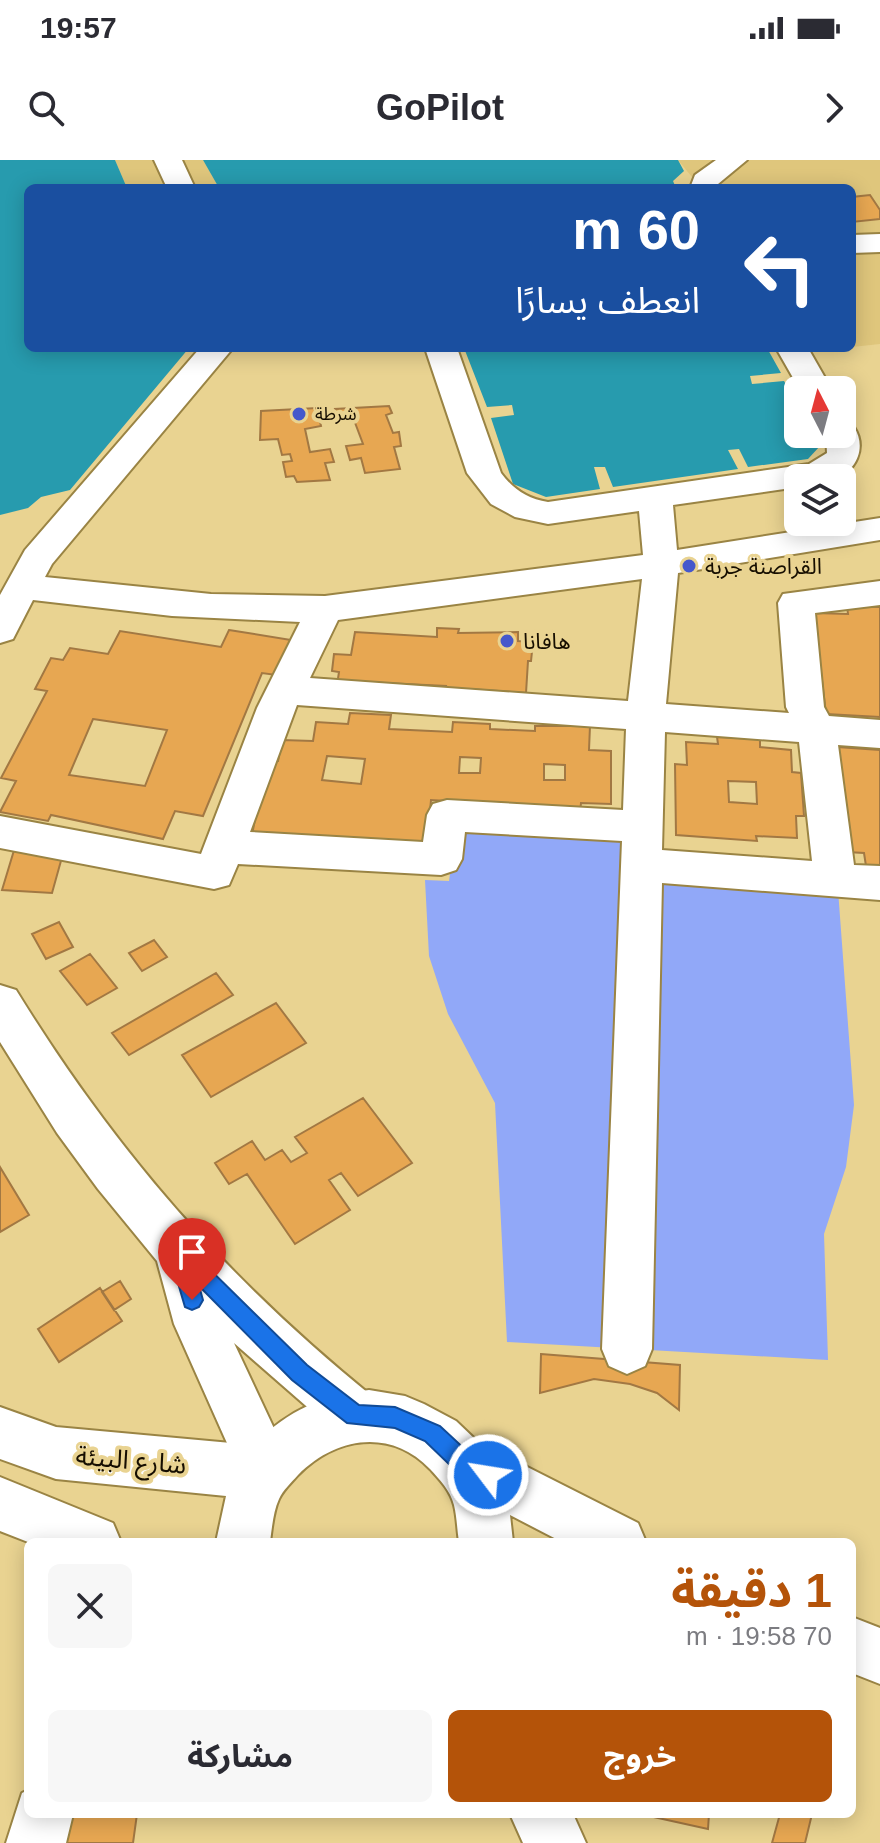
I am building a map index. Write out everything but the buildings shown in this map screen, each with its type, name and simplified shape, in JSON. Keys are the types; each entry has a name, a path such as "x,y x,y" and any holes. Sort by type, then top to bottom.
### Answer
{"street":[{"path":"168,160 179,184"},
{"path":"705,184 715,171 733,160"},
{"path":"856,244 880,243"},
{"path":"0,630 37,558 214,352"},
{"path":"442,352 484,473 493,489 506,500 531,512 548,513 817,473 840,460 844,448"},
{"path":"794,352 808,376"},
{"path":"627,1349 646,716 661,564 655,498"},
{"path":"21,586 72,594 275,610 325,609 661,564 880,529"},
{"path":"835,880 817,730 805,707 796,603 880,593"},
{"path":"0,832 214,873 285,690 325,609"},
{"path":"285,690 880,734"},
{"path":"226,847 441,859 447,815 835,880 880,883"},
{"path":"0,1003 27,1050 104,1163 179,1252 300,1372 355,1415"},
{"path":"179,1252 199,1324 266,1471"},
{"path":"244,1538 249,1504 266,1471 291,1443 321,1424 355,1415 395,1417 433,1434 462,1462 611,1538"},
{"name":"شارع البيئة","path":"0,1433 56,1453 266,1471"},
{"path":"462,1462 478,1491 487,1524 486,1538"},
{"path":"0,1504 84,1538"},
{"path":"856,1647 880,1656"},
{"path":"36,1843 42,1818"},
{"path":"542,1818 556,1843"},
{"path":"564,1818 571,1843"}],"shaded area":[{"path":"0,160 115,160 125,184 24,184 24,352 186,352 70,490 41,497 28,508 0,515"},
{"path":"115,160 203,160 217,184 125,184"},
{"path":"203,160 678,160 684,171 673,181 674,184 217,184"},
{"path":"678,160 880,160 880,344 856,347 856,184 698,184"},
{"path":"466,352 769,352 781,373 750,376 752,384 784,381 784,448 818,448 808,459 748,467 739,449 728,450 738,469 613,487 605,467 594,467 600,489 546,497 513,484 491,418 514,415 512,405 487,407"},
{"path":"457,824 635,836 635,879 838,890 854,1105 846,1167 824,1234 828,1360 507,1342 495,1103 448,1014 429,956 425,880 449,881"}],"place":[{"name":"شرطة","path":"299,414"},
{"name":"القراصنة جربة","path":"689,566"},
{"name":"هافانا","path":"507,641"}],"route":[{"path":"192,1300 179,1252 300,1372 355,1415 395,1417 433,1434 462,1462 488,1475"}]}
